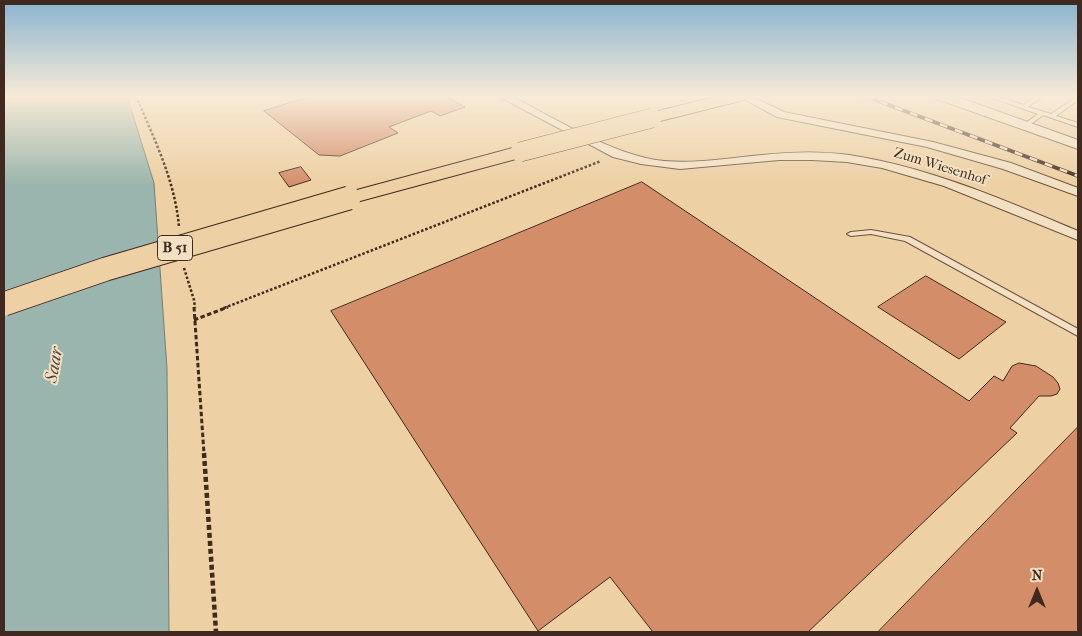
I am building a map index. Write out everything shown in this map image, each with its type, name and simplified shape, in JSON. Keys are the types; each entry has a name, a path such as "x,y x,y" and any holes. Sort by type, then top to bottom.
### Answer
{"main road":[{"name":"B 51","path":"4,304 153,255 349,198 622,126"}],"street":[{"name":"Zum Wiesenhof","path":"558,126 617,154 652,163 680,165 779,155 814,156 876,164 928,176 974,192 1078,236"},
{"path":"833,126 937,147 1007,166 1078,192"},
{"path":"1025,126 1078,145"}],"lane":[{"path":"851,234 871,232 907,239 1078,334"}],"path":[{"path":"148,126 163,161 179,214 180,230"},
{"path":"194,320 617,154"},
{"path":"181,260 194,300 216,632"}],"water":[{"name":"Saar","path":"4,126 136,126 154,183 167,369 169,632 4,632"}],"building":[{"path":"282,126 392,126 389,127 398,133 340,156 319,155"},
{"path":"301,167 311,180 289,187 279,173"},
{"path":"642,182 969,401 994,376 1003,381 1012,366 1019,363 1036,366 1053,377 1058,383 1060,389 1057,394 1039,396 1010,428 1017,433 808,632 653,632 610,577 538,631 331,311"},
{"path":"926,276 1006,322 959,359 878,307"},
{"path":"1078,427 1078,632 878,632"}],"railway":[{"path":"944,126 1078,176"}]}
